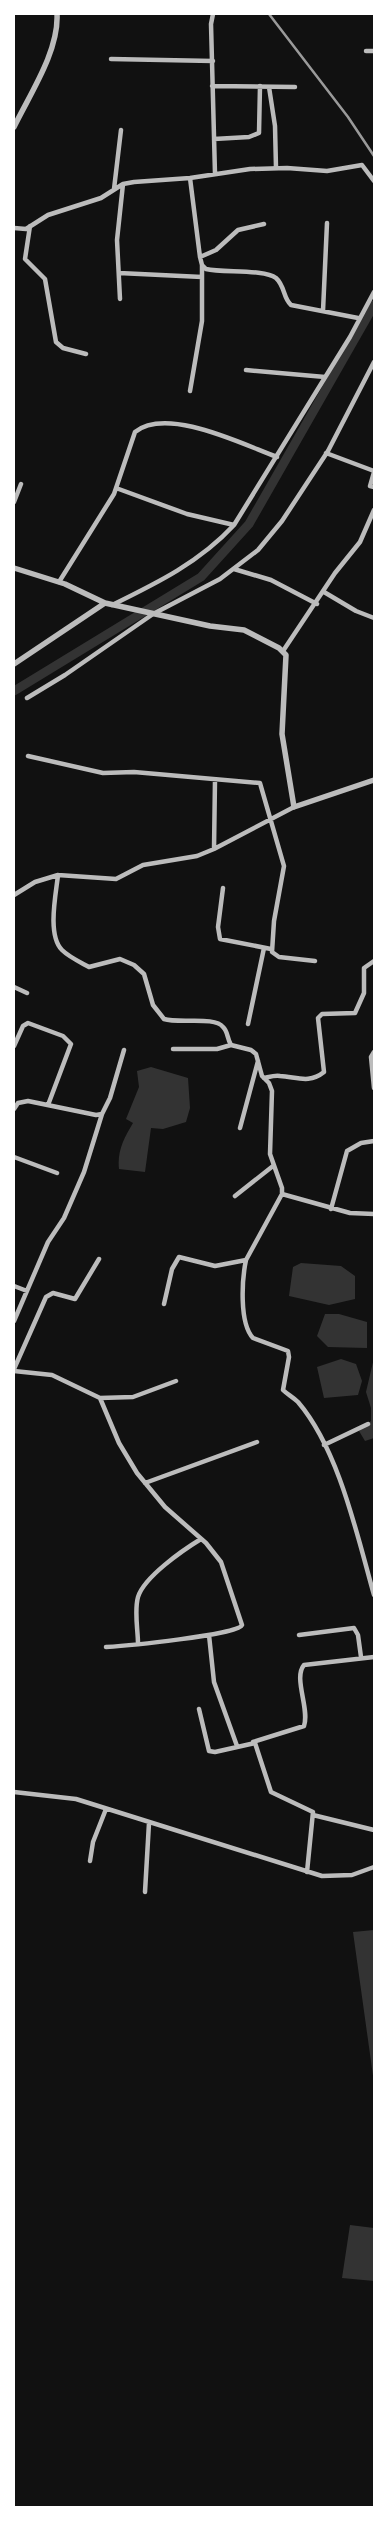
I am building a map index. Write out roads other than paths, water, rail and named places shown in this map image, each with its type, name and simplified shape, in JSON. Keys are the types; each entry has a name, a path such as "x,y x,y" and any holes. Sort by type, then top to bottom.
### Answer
{"street":[{"path":"14,127 53,45 57,14"},
{"path":"213,14 211,24 215,174"},
{"path":"366,51 374,51"},
{"path":"111,59 213,61"},
{"path":"212,86 294,87"},
{"path":"214,139 249,137 259,133 260,86"},
{"path":"269,86 275,126 276,168"},
{"path":"114,189 121,130"},
{"path":"14,228 26,228 48,215 101,198 123,184 276,168 326,171 362,165 374,181"},
{"path":"190,178 202,265 202,321 190,391"},
{"path":"120,300 117,240 123,184"},
{"path":"323,311 327,223"},
{"path":"200,257 216,250 238,230 264,224"},
{"path":"30,226 25,259 45,280 56,342 63,348 86,354"},
{"path":"202,265 215,271 268,275 279,282 285,300 292,305 358,318"},
{"path":"119,273 202,277"},
{"path":"14,664 108,604 152,586 189,564 222,538 234,525 277,458 350,337 358,318 374,292"},
{"path":"28,698 154,614 234,570 258,550 282,521 326,453 374,362"},
{"path":"246,370 325,377"},
{"path":"59,582 108,505 116,488 135,432 152,424 168,424 206,430 277,458"},
{"path":"326,453 374,471 370,486 374,487"},
{"path":"14,502 21,484"},
{"path":"116,488 187,514 234,525"},
{"path":"283,650 317,604 335,572 360,542 373,519 374,510"},
{"path":"14,568 59,582 120,608 210,626 244,630 283,650 287,662 282,746 294,807"},
{"path":"234,570 271,580 317,604"},
{"path":"324,592 356,611 374,618"},
{"path":"28,756 103,773 134,772 260,783 284,872 276,903 272,949 275,956 315,961"},
{"path":"214,849 215,780"},
{"path":"14,895 35,882 58,875 116,880 143,865 197,856 294,807 374,780"},
{"path":"58,875 53,919 60,948 89,967 120,959 134,965 144,974 153,1004 164,1019 181,1022 218,1022 225,1029 231,1045"},
{"path":"223,888 218,927 220,939 272,949"},
{"path":"248,1024 264,948"},
{"path":"264,1078 278,1076 294,1080 308,1080 324,1072 318,1018 322,1014 355,1013 364,993 364,968 374,961"},
{"path":"14,987 27,993"},
{"path":"14,1046 23,1026 30,1023 68,1038 72,1046 48,1105"},
{"path":"173,1049 217,1049 231,1045 251,1050 256,1054 264,1078 269,1083 272,1091 269,1145 273,1166 281,1184 282,1194 246,1260 244,1313 248,1330 253,1338 288,1351 289,1360 283,1390 297,1401 324,1445 349,1508 374,1595"},
{"path":"14,1321 48,1242 64,1218 74,1195 102,1114 110,1098 124,1050"},
{"path":"374,1052 371,1057 374,1088"},
{"path":"240,1128 259,1060"},
{"path":"14,1109 18,1103 23,1101 96,1115 102,1114"},
{"path":"331,1209 347,1151 361,1143 374,1141"},
{"path":"14,1157 57,1172"},
{"path":"235,1196 273,1166"},
{"path":"282,1194 350,1214 374,1214"},
{"path":"164,1304 172,1268 179,1257 215,1266 246,1260"},
{"path":"99,1259 75,1299 53,1293 46,1297 14,1370 52,1375 100,1398 133,1398 176,1380"},
{"path":"14,1286 27,1290"},
{"path":"100,1398 119,1442 145,1483 165,1507 201,1539 221,1562 242,1625 237,1630 209,1635 106,1647"},
{"path":"324,1445 368,1424"},
{"path":"145,1483 257,1442"},
{"path":"138,1644 138,1602 141,1591 167,1561 201,1539"},
{"path":"299,1635 354,1628 358,1634 361,1658"},
{"path":"209,1635 214,1682 237,1746"},
{"path":"199,1709 209,1750 215,1752 253,1742 304,1726 305,1715 300,1673 304,1665 374,1657"},
{"path":"253,1742 257,1746 271,1792 282,1799 311,1810 313,1815 307,1872"},
{"path":"14,1792 76,1799 322,1876 360,1873 374,1867"},
{"path":"90,1860 93,1842 106,1809"},
{"path":"313,1815 374,1830"},
{"path":"145,1892 149,1823"}],"waterway":[{"path":"14,691 201,577 249,524 374,305"}],"railway":[{"path":"269,14 348,117 374,156"}]}
